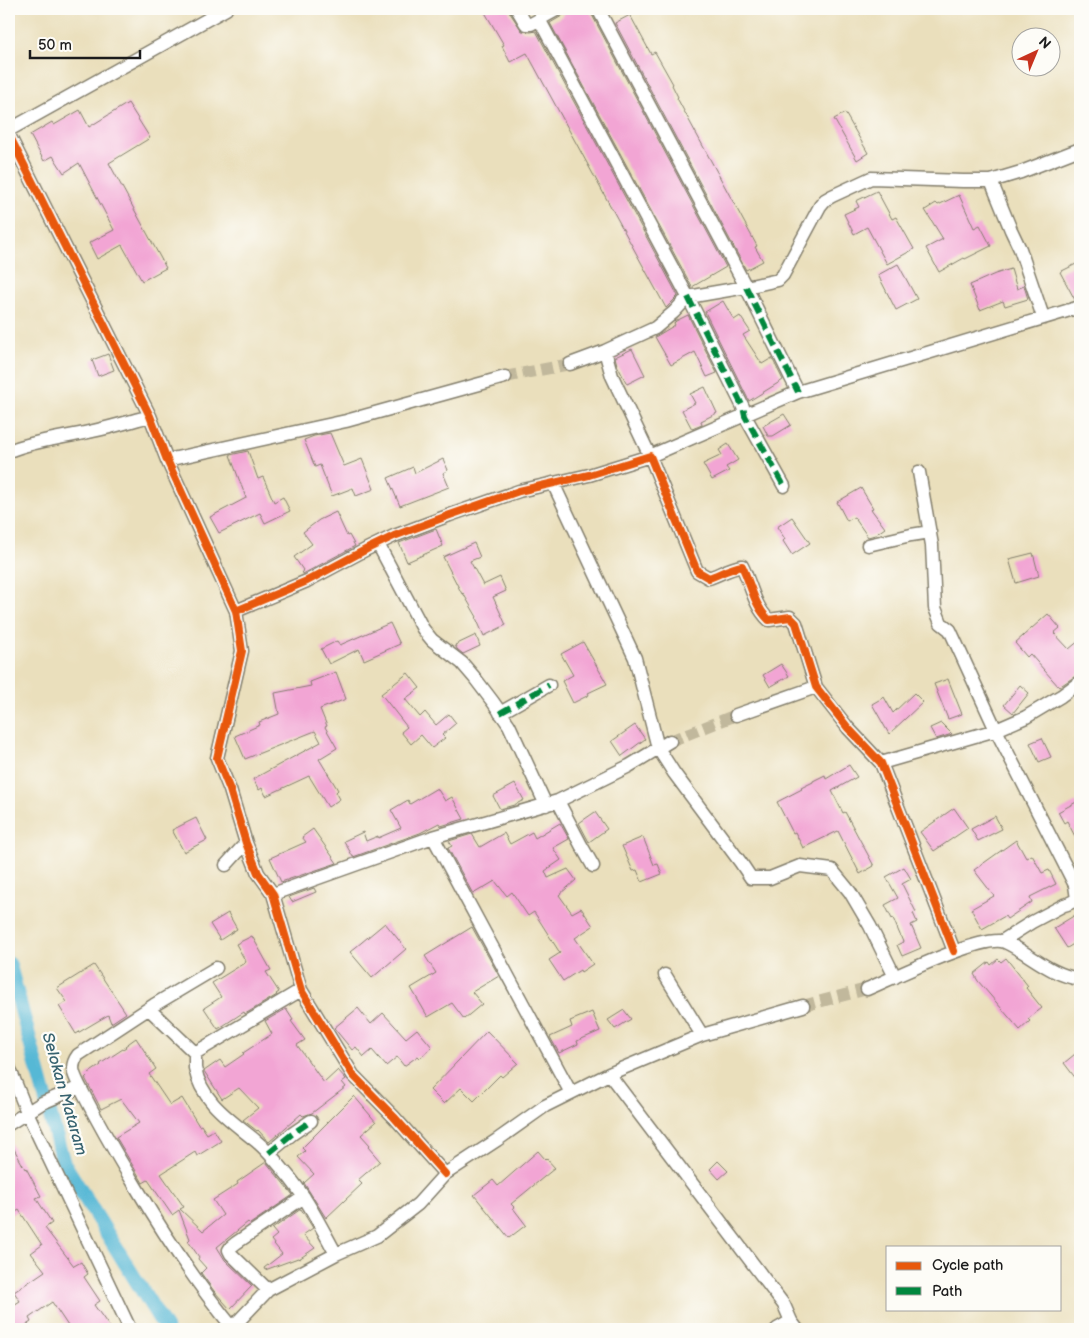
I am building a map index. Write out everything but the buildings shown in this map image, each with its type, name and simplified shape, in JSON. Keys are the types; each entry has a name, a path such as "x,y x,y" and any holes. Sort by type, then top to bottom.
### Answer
{"street":[{"path":"9,130 226,9"},
{"path":"517,9 526,24 531,24 558,9"},
{"path":"598,9 746,287 798,392"},
{"path":"540,19 688,297 743,407 745,416 784,486"},
{"path":"9,135 150,416 167,460 236,611 242,651 217,758 258,873 273,894 301,990 353,1075 445,1174"},
{"path":"570,364 605,351 655,328 688,297 778,280 781,278 820,206 832,196 871,178 991,180 1021,172 1080,149"},
{"path":"991,180 1020,249 1043,317"},
{"path":"236,611 307,581 378,544 450,515 519,491 589,475 650,456 798,392 1080,306"},
{"path":"605,351 612,376 650,456 697,571 709,578 732,568 742,566 762,614 769,620 790,617 796,623 816,687 848,728 881,763 954,951"},
{"path":"167,460 346,421 505,377"},
{"path":"9,451 45,440 92,432 150,416"},
{"path":"867,989 954,951 1002,941 1032,922 1079,899 1075,885 996,730 950,630 941,623 936,608 932,545 919,472"},
{"path":"553,483 636,658 658,748 674,773 751,878 770,878 800,866 832,870 850,892 870,926 895,977"},
{"path":"868,545 930,532"},
{"path":"378,544 423,629 432,640 462,663 509,725 552,803 593,866"},
{"path":"881,763 996,730 1026,717 1080,682"},
{"path":"500,713 549,684"},
{"path":"736,715 816,687"},
{"path":"273,894 433,837 552,803 629,766 670,741"},
{"path":"433,837 571,1093"},
{"path":"226,865 246,843"},
{"path":"1002,941 1024,952 1051,970 1080,979"},
{"path":"216,968 78,1055 74,1061 73,1072 75,1089 166,1237 232,1329 268,1290 336,1254 377,1236 418,1204 445,1174 545,1106 609,1074 702,1035 803,1006"},
{"path":"665,975 702,1035"},
{"path":"195,1053 301,990"},
{"path":"149,1009 195,1053 195,1068 211,1103 269,1153 287,1174 304,1197 336,1254"},
{"path":"9,1067 28,1112 130,1329"},
{"path":"609,1074 784,1305 794,1325 777,1329"},
{"path":"9,1124 42,1103 75,1089"},
{"path":"269,1153 311,1121"},
{"path":"268,1290 229,1250 236,1243 304,1197"}],"waterway":[{"name":"Selokan Mataram","path":"9,964 63,1162 166,1329"}],"tunnel":[{"path":"505,377 570,364"},
{"path":"670,741 736,715"},
{"path":"803,1006 867,989"}],"marked path":[{"path":"746,287 798,392"},
{"path":"688,297 743,407 745,416 784,486"},
{"path":"500,713 549,685"},
{"path":"269,1153 311,1121"}],"cycle path":[{"path":"9,135 150,416 167,460 236,611 242,651 217,758 258,873 273,894 301,990 353,1075 445,1174"},
{"path":"236,611 307,581 394,536 450,515 519,491 589,475 650,456 697,571 709,578 742,566 756,602 769,620 790,617 796,623 816,687 848,728 881,763 954,951"}]}
